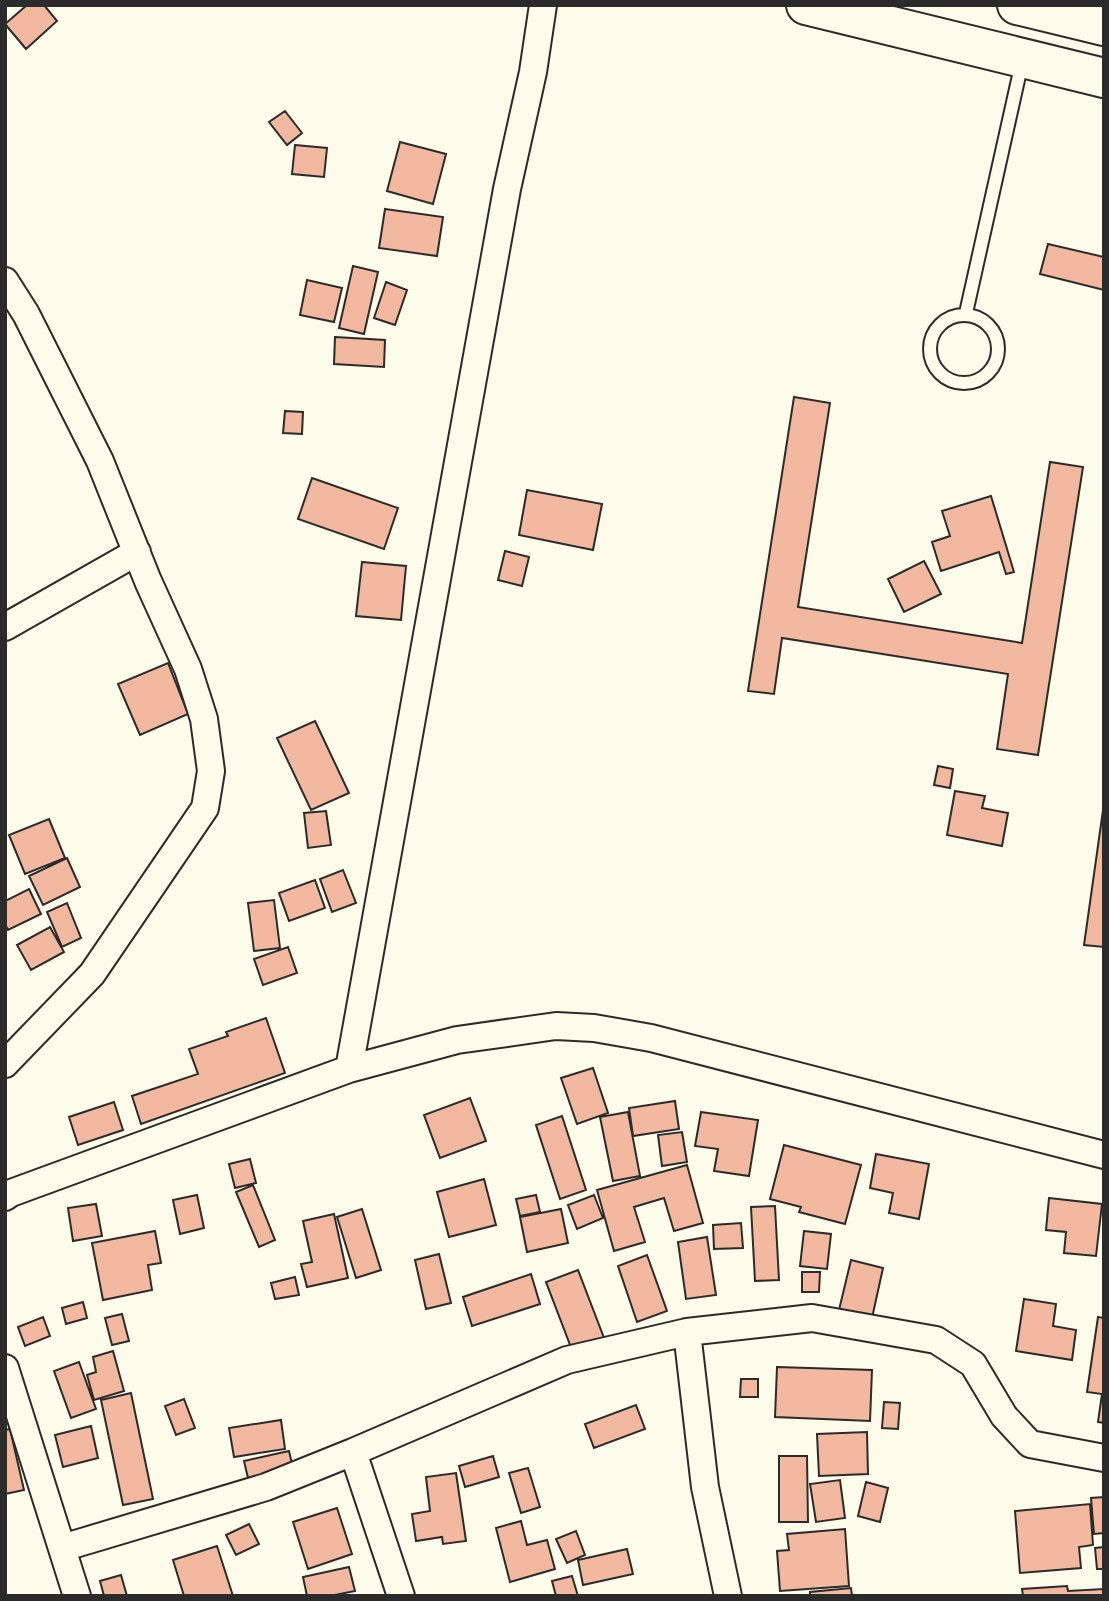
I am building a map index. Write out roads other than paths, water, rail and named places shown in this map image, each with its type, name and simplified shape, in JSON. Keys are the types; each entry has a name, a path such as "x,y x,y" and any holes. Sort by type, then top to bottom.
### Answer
{"main road":[{"path":"806,5 1104,78"},
{"path":"1017,5 1104,26"}],"street":[{"path":"349,1069 508,189 533,72 543,5"},
{"path":"5,281 26,314 100,461 188,669 204,719 211,771 205,808 92,974 5,1065"},
{"path":"5,627 137,552"},
{"path":"5,1197 349,1069 457,1040 556,1026 594,1028 651,1038 1104,1155"},
{"path":"62,1548 266,1487 567,1360 687,1332 812,1318 936,1340 973,1364 1004,1416 1030,1444 1104,1458"},
{"path":"687,1332 705,1487 728,1596"},
{"path":"5,1368 77,1596"},
{"path":"353,1452 401,1596"}],"lane":[{"path":"966,313 1023,58"},
{"path":"966,313 989,324 999,345 993,369 973,383 949,381 932,364 930,340 943,320 966,313"}]}
